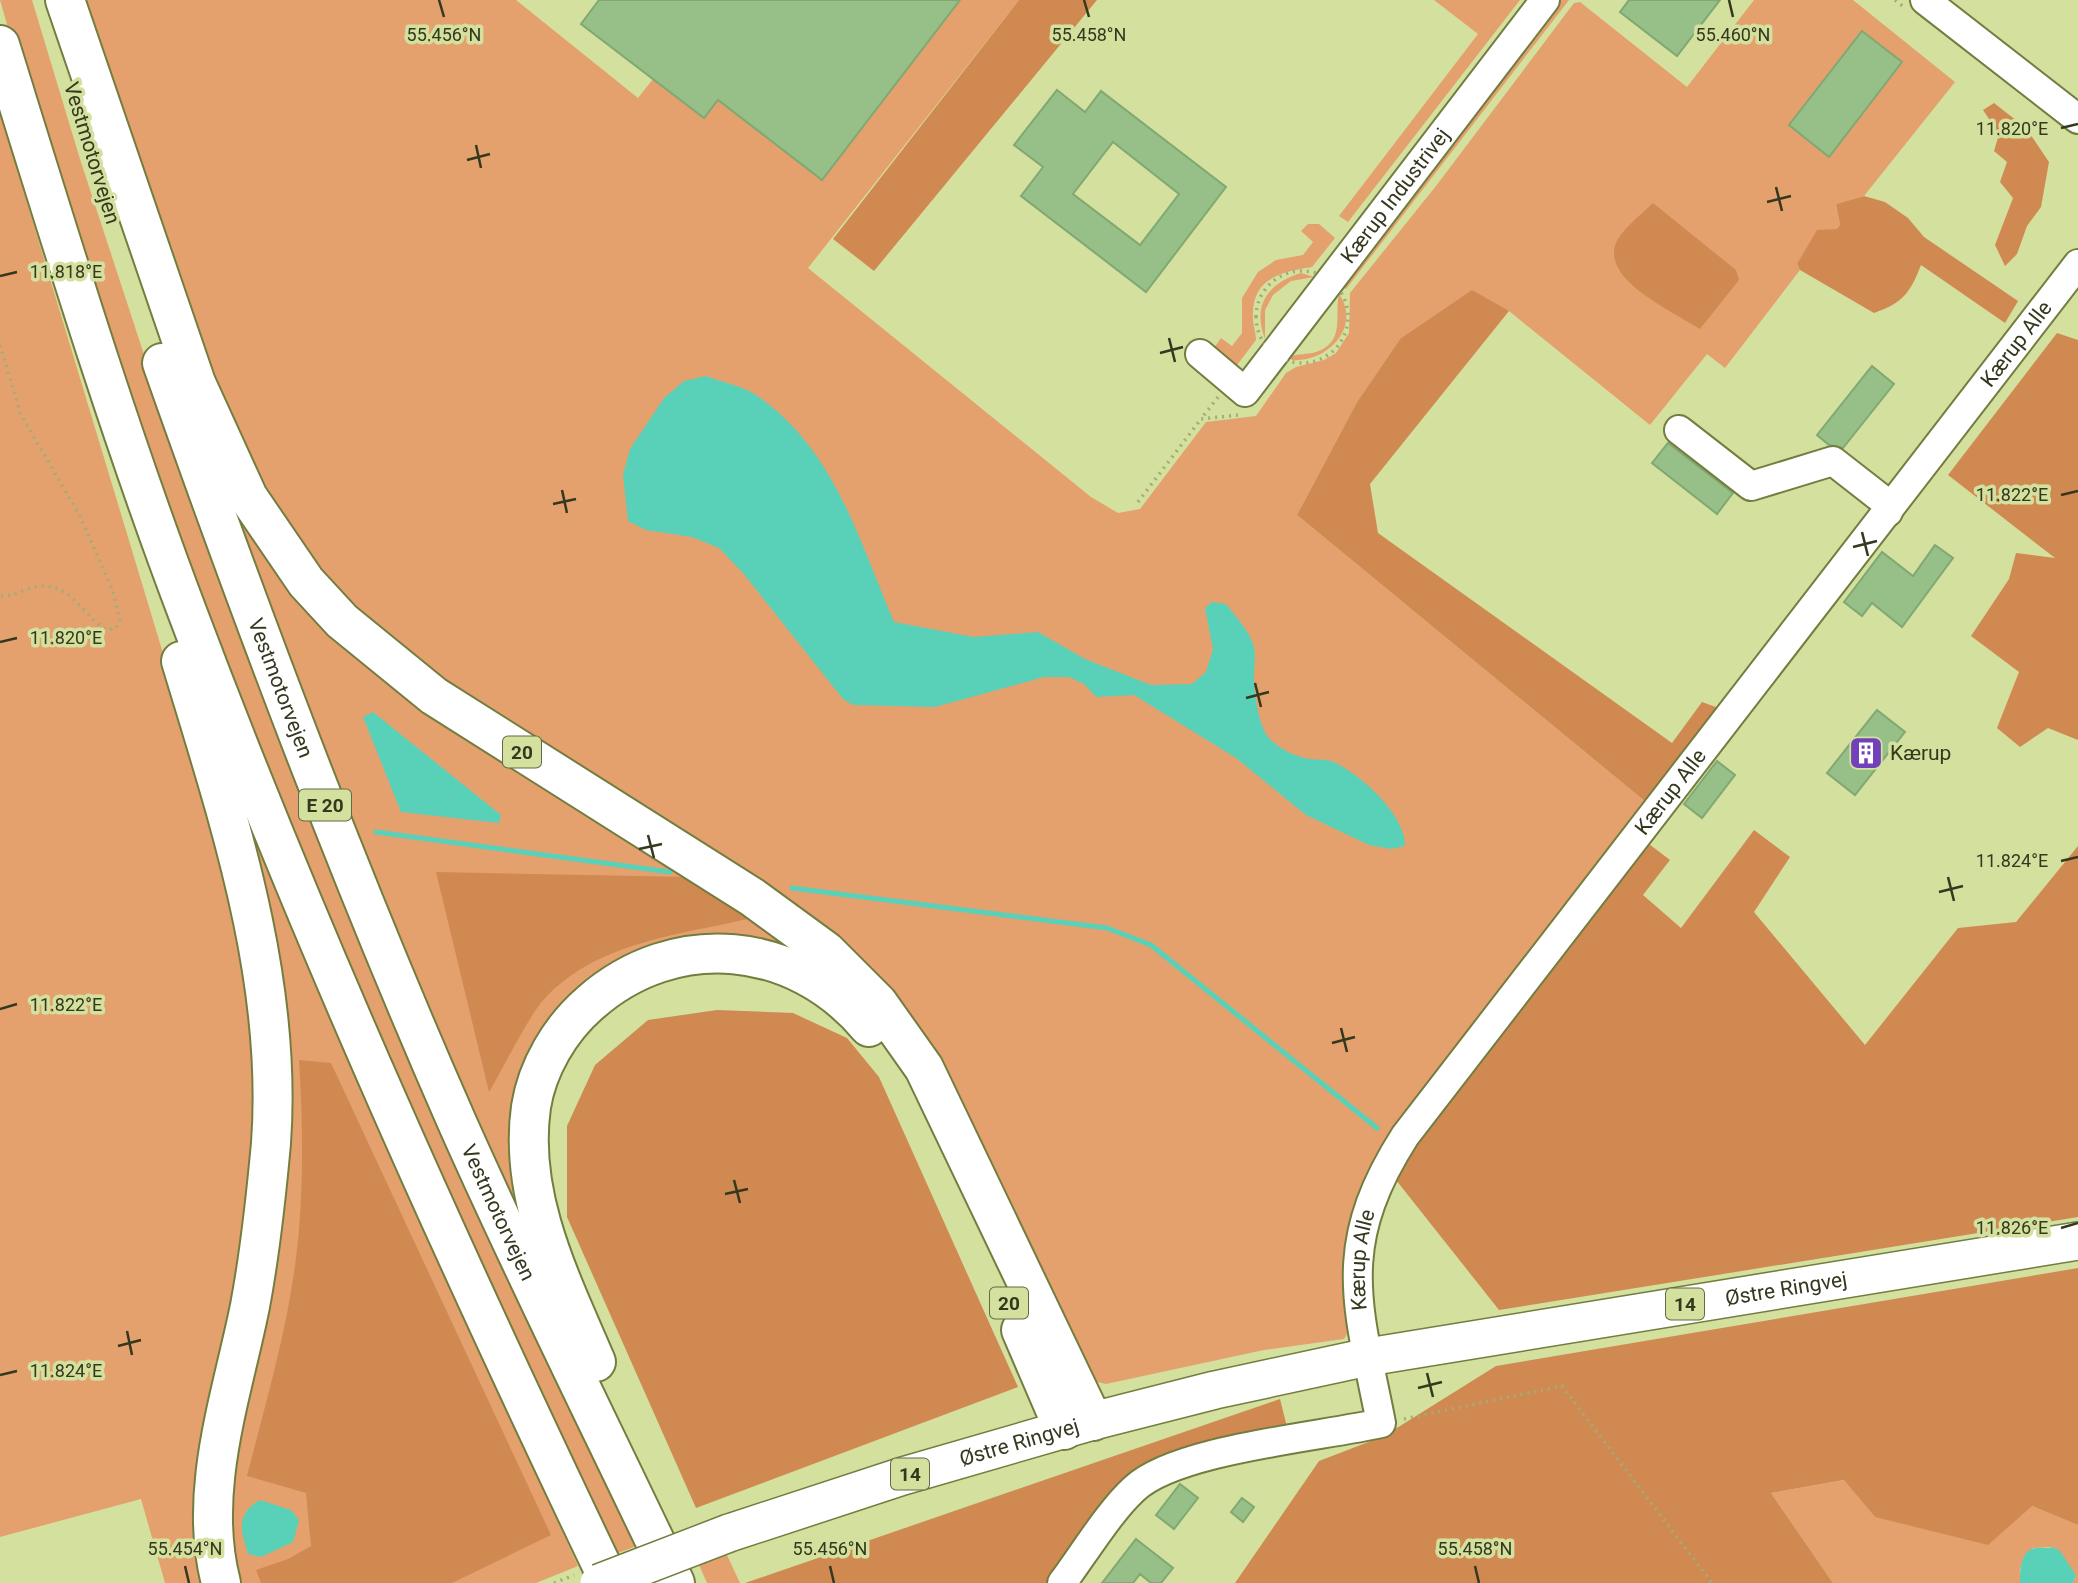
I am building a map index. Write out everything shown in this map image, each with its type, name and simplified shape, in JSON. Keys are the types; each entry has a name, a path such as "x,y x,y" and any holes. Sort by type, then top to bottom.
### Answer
{"highway":[{"name":"Vestmotorvejen","path":"46,0 134,284 222,534 328,813 456,1120 675,1583"},
{"name":"20","path":"65,0 197,383 228,457 282,550 342,621 434,696 752,897 827,951 860,982 895,1025 923,1068 1079,1425"},
{"name":"E 20","path":"0,44 80,302 186,609 237,743 370,1064 496,1344 610,1583"},
{"path":"80,302 116,447 237,852 265,991 271,1086 271,1139 259,1261 217,1455 213,1547 221,1583"},
{"name":"20","path":"689,1583 556,1267 535,1198 529,1149 531,1106 537,1083 561,1035 576,1014 600,993 622,978 656,962 690,955 720,953 777,962 814,979 846,1002 864,1021 881,1042 920,1106 1079,1425"}],"main road":[{"name":"Østre Ringvej","path":"599,1583 729,1533 902,1476 1079,1425 1216,1390 1368,1357 2078,1241"}],"street":[{"name":"Kærup Industrivej","path":"1200,354 1244,392 1545,0"},
{"path":"1925,0 2078,119"},
{"name":"Kærup Alle","path":"1368,1357 1358,1317 1358,1255 1373,1193 1388,1163 1414,1125 2078,264"},
{"path":"1679,430 1751,486 1833,461 1883,500 1888,512"},
{"path":"1062,1583 1133,1489 1158,1471 1190,1460 1381,1423 1368,1357"}],"path":[{"path":"0,345 21,415 80,516 113,591 120,621 115,629 105,629 77,602 55,588 41,586 9,596 0,596"},
{"path":"1138,502 1201,419"},
{"path":"1381,1423 1562,1386 1712,1583"}],"shaded area":[{"path":"0,0 32,0 80,159 152,379 642,1544 610,1556 483,1291 186,572 35,121"},
{"path":"80,0 516,0 638,98 653,79 704,118 718,100 960,0 1019,0 808,268 1091,497 1118,513 1140,509 1206,422 1256,416 1286,373 1336,353 1349,333 1350,293 1436,186 1574,3 1580,2 1687,87 1754,0 1853,0 1955,82 1864,196 1836,204 1840,225 1797,264 1800,270 1725,368 1707,354 1650,425 1509,311 1400,339 1357,402 1297,515 1653,808 1401,1123 1374,1164 1358,1198 1348,1235 1345,1274 1347,1334 1344,1339 1264,1350 1106,1384 1097,1382 1084,1371 927,1046 346,606 283,531 232,436"},
{"path":"1019,0 1097,0 874,271 833,239"},
{"path":"1434,0 1520,0 1348,222 1339,216 1478,34"},
{"path":"1561,0 1569,0 1346,289 1343,287"},
{"path":"1994,103 2026,128 2049,162 2041,207 2027,226 2017,254 2005,266 1995,245 2013,198 2000,182 2007,162 1994,151 1999,134 1983,110"},
{"path":"0,113 204,789 253,1001 256,1154 208,1583 165,1583 141,1499 0,1537"},
{"path":"1864,196 1885,202 1908,218 1924,237 2018,301 2005,323 1921,265 1904,296 1874,313 1800,270 1797,264 1817,230 1836,229 1840,225 1836,204"},
{"path":"1653,203 1736,270 1739,280 1700,329 1643,294 1619,270 1614,257 1619,238"},
{"path":"1308,224 1319,224 1335,238 1312,267 1289,271 1270,279 1263,286 1254,305 1256,340 1234,369 1214,348 1221,338 1232,346 1242,333 1242,298 1258,272 1276,260 1303,255 1313,242 1301,231"},
{"path":"1301,273 1314,277 1291,281 1273,295 1265,310 1265,339 1260,316 1266,297 1280,283"},
{"path":"1472,290 1509,311 1370,484 1378,533 1672,743 1702,702 1724,710 1647,803 1297,515 1357,402 1400,339"},
{"path":"1339,294 1345,306 1346,319 1337,340 1317,356 1292,360 1289,357 1316,352 1332,342 1337,328"},
{"path":"2057,333 2078,340 2078,740 2048,728 2020,747 1997,728 2019,672 1971,636 2009,579 2016,553 2055,558 1948,475"},
{"path":"215,446 271,547 314,602 367,653 457,720 769,919 815,951 851,985 898,1042 949,1134 1066,1382 1059,1386 917,1088 888,1040 865,1011 838,986 794,961 753,947 699,947 658,955 621,971 587,994 559,1023 538,1058 523,1097 517,1159 531,1218 560,1293 556,1297 424,999 298,689 210,447"},
{"path":"226,764 357,1078 578,1566 536,1583 231,1583 223,1541 280,1159"},
{"path":"1754,830 1790,857 1754,912 1865,1045 1958,928 2016,922 2078,846 2078,1217 1499,1310 1396,1180 1416,1141 1645,841 1670,860 1643,895 1681,928"},
{"path":"436,872 690,877 752,918 617,951 569,977 548,995 533,1014 489,1092"},
{"path":"717,1010 793,1013 847,1038 879,1077 1018,1387 696,1508 567,1217 567,1126 595,1065 648,1020"},
{"path":"299,1060 331,1063 551,1535 452,1583 261,1583 256,1570 288,1559 311,1546 306,1493 247,1476 281,1340 296,1258 302,1159"},
{"path":"2078,1268 2078,1525 2032,1506 1988,1545 1875,1517 1844,1480 1771,1493 1833,1583 1235,1583 1319,1461 1384,1436 1496,1366"},
{"path":"1280,1399 1287,1427 1131,1474 1046,1583 745,1583"},
{"path":"1845,1480 1875,1517 2032,1506 2078,1525 2078,1583 2073,1583 2076,1575 2053,1547 2033,1548 2020,1568 2020,1583 1833,1583 1771,1493"},
{"path":"727,1555 740,1583 707,1583 699,1565"}],"water":[{"path":"706,376 756,395 806,441 825,468 856,528 894,622 974,637 1038,632 1085,659 1151,685 1192,684 1206,672 1213,649 1205,608 1212,602 1226,604 1245,628 1253,644 1257,704 1268,736 1289,753 1331,761 1355,775 1389,808 1398,821 1405,846 1391,849 1369,845 1306,815 1236,758 1134,695 1096,697 1084,684 1069,677 1044,677 935,707 853,705 843,699 743,573 719,548 692,537 646,530 628,521 623,475 630,449 664,398 684,381"},
{"path":"373,712 501,815 499,823 401,812 363,717"},
{"path":"260,1500 291,1510 299,1520 293,1542 261,1557 248,1554 242,1530 243,1517"},
{"path":"2053,1547 2060,1551 2076,1575 2073,1583 2020,1583 2022,1562 2026,1553 2035,1548"}],"building":[{"path":"599,0 960,0 822,180 718,100 704,118 581,24"},
{"path":"1629,0 1720,0 1677,56 1620,12"},
{"path":"1862,31 1902,62 1829,157 1789,125"},
{"path":"1057,90 1085,112 1101,91 1226,187 1146,292 1021,196 1043,167 1014,145","holes":["1113,142 1179,194 1140,245 1073,194"]},
{"path":"1872,366 1894,384 1843,448 1829,445 1817,435"},
{"path":"1668,443 1733,493 1717,514 1652,463"},
{"path":"1935,545 1953,558 1902,627 1872,603 1862,616 1844,602 1882,552 1913,576"},
{"name":"Kærup","path":"1877,710 1905,732 1855,795 1827,773"},
{"path":"1717,761 1735,775 1702,818 1684,804"},
{"path":"1180,1484 1198,1498 1174,1529 1156,1515"},
{"path":"1242,1498 1254,1507 1243,1522 1231,1512"},
{"path":"1136,1539 1173,1568 1161,1583 1151,1583 1140,1574 1133,1583 1102,1583"}],"waterway":[{"path":"376,832 670,872"},
{"path":"792,888 1107,928 1151,945 1377,1128"}],"place":[{"name":"Kærup","path":"1866,753"}]}
